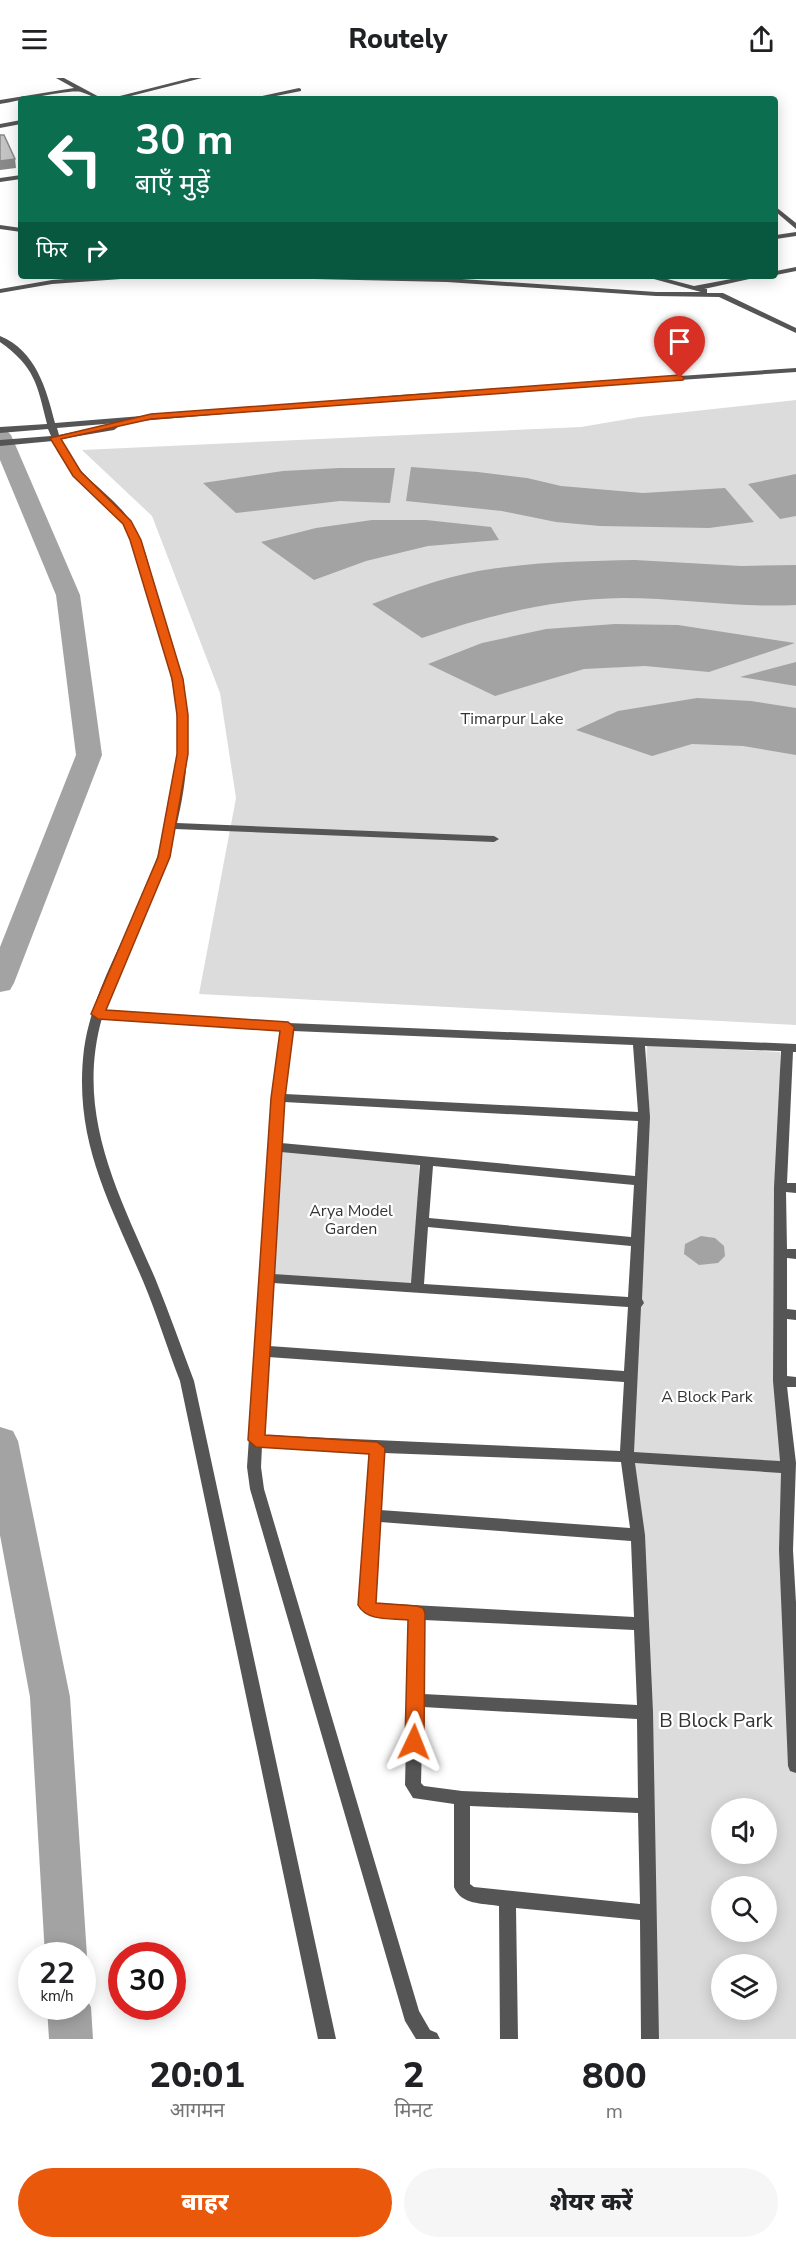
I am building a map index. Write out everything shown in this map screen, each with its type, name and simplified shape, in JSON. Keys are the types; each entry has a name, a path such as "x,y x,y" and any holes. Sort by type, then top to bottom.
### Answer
{"street":[{"path":"58,78 94,96"},
{"path":"168,78 176,83"},
{"path":"123,96 199,78"},
{"path":"37,96 80,89"},
{"path":"267,96 299,90"},
{"path":"0,102 18,99"},
{"path":"0,126 18,123"},
{"path":"0,180 18,177"},
{"path":"778,211 796,227"},
{"path":"0,227 18,230"},
{"path":"778,237 796,234"},
{"path":"778,273 796,269"},
{"path":"0,291 51,279"},
{"path":"403,279 656,294 720,295"},
{"path":"659,279 720,295 796,331"},
{"path":"694,288 743,279"},
{"path":"0,338 14,346 29,361 39,377 46,394 53,431 77,474 127,523 159,613 177,679 182,715 183,754 171,826 164,857 98,1014 89,1061 89,1112 102,1171 154,1292 187,1382 327,2039"},
{"path":"0,443 39,439 53,431 151,417 796,370"},
{"path":"0,429 22,428 53,431 119,426 151,417"},
{"path":"171,826 494,839"},
{"path":"98,1014 288,1027 792,1048 782,1124 781,1253 789,1314 780,1381 792,1468 791,1550 796,1766"},
{"path":"288,1027 278,1098 256,1440 256,1478 267,1528 411,2015 424,2036 431,2039"},
{"path":"639,1041 644,1117 637,1303 630,1377 627,1455 638,1535 645,1712 646,1913 650,2039"},
{"path":"278,1098 644,1117"},
{"path":"782,1124 796,1125"},
{"path":"275,1147 642,1181"},
{"path":"417,1288 427,1161"},
{"path":"780,1187 796,1188"},
{"path":"424,1222 639,1242"},
{"path":"781,1253 796,1254"},
{"path":"266,1278 637,1303"},
{"path":"262,1352 630,1377"},
{"path":"780,1381 796,1382"},
{"path":"256,1440 377,1448 627,1455 792,1468"},
{"path":"377,1448 368,1607 370,1609 641,1624"},
{"path":"374,1516 638,1535"},
{"path":"417,1613 414,1788 419,1793 462,1798 645,1806"},
{"path":"416,1700 645,1712"},
{"path":"462,1798 462,1887 470,1894 646,1913"},
{"path":"507,1899 509,2039"}],"green space":[{"name":"Timarpur Lake","path":"796,400 796,1025 199,994 236,798 220,693 152,516 82,450 581,427 640,417"},
{"path":"647,1045 780,1052 796,1765 796,2039 649,2039 630,1466"},
{"name":"Arya Model Garden","path":"275,1147 419,1160 417,1288 266,1278"}],"shaded area":[{"path":"411,467 478,472 527,478 561,486 643,493 725,488 754,522 709,528 600,526 556,522 502,511 406,501"},
{"path":"395,468 390,503 340,501 236,513 203,483 283,471"},
{"path":"796,474 796,516 780,519 748,484"},
{"path":"372,520 426,520 491,527 499,540 428,546 366,561 314,580 261,542 316,528"},
{"path":"635,560 741,566 796,565 796,605 774,606 645,598 571,601 471,622 422,638 372,604 438,581 478,571 537,564"},
{"path":"615,624 678,625 795,643 709,672 645,666 584,669 495,696 428,664 482,643 546,629"},
{"path":"796,662 796,686 740,677"},
{"path":"697,698 751,701 796,708 796,755 743,746 692,744 652,756 576,730 618,711"},
{"path":"701,1236 715,1238 724,1246 725,1256 718,1263 699,1265 684,1254 685,1244"}],"building":[{"path":"0,135 4,135 15,159 0,161"}],"waterway":[{"path":"0,435 68,595 89,755 0,983"},
{"path":"0,1441 50,1697 65,1942"},
{"path":"70,2020 71,2039"}],"route":[{"path":"414,1742 417,1613 369,1609 367,1605 377,1448 256,1440 278,1098 288,1027 98,1014 164,857 176,803 183,754 182,715 177,679 159,613 135,540 127,523 77,474 55,438 119,426 151,417 680,378"}],"park label":[{"name":"A Block Park","path":"707,1396"},
{"name":"B Block Park","path":"716,1720"}]}
